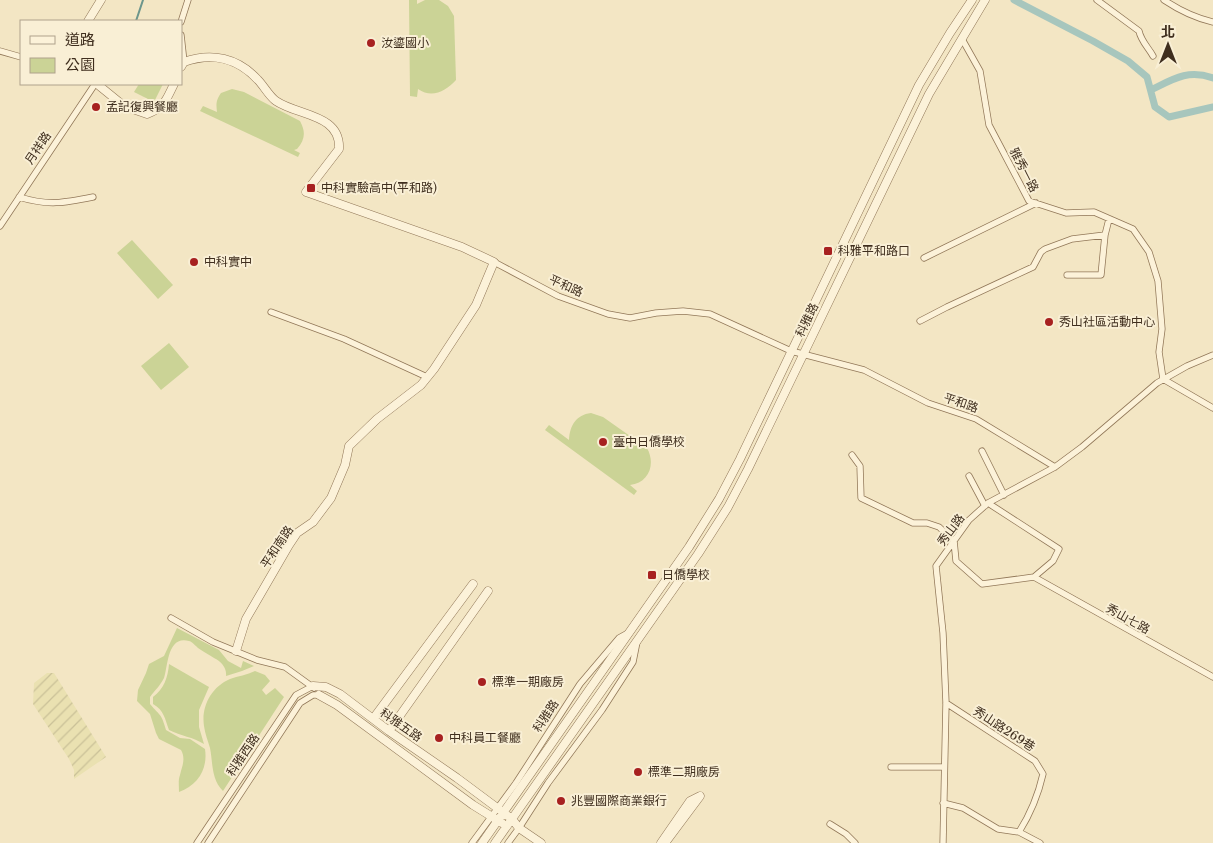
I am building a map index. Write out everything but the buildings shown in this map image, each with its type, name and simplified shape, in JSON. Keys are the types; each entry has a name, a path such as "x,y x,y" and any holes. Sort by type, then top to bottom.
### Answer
{"street":[{"path":"89,20 101,0"},
{"path":"182,20 188,0"},
{"name":"科雅路","path":"472,843 491,816 500,810 629,633 689,547 719,499 740,459 919,85 972,0"},
{"name":"科雅路","path":"495,843 698,554 728,507 929,94 985,0"},
{"path":"1097,0 1139,31 1140,39 1148,46 1153,56"},
{"path":"1164,0 1178,10 1213,22"},
{"name":"雅秀一路","path":"962,39 980,71 990,125 1029,201 1066,213 1094,212 1133,230 1149,252 1158,281 1162,329 1159,352 1163,379"},
{"path":"182,50 183,64"},
{"path":"0,51 20,57"},
{"name":"平和路","path":"183,64 194,58 221,57 231,60 257,78 276,100 310,114 332,127 338,136 339,148 306,192 462,247 558,296 608,314 630,318 656,313 683,311 710,314 791,351 864,370 928,403 976,419 1055,467"},
{"path":"97,85 124,106 147,114 159,109 167,99 174,85"},
{"name":"月祥路","path":"0,226 97,85"},
{"path":"20,198 39,203 57,203 94,197"},
{"path":"924,258 1036,203"},
{"path":"1067,275 1101,275 1108,218"},
{"path":"920,322 947,307 1033,267 1045,248 1072,239 1105,235"},
{"name":"平和南路","path":"236,651 246,619 289,545 298,533 313,522 330,498 344,465 349,446 377,419 421,385 476,305 494,262"},
{"path":"271,312 344,339 427,377"},
{"name":"秀山路","path":"943,843 946,703 943,633 936,566 969,520 987,504 1055,467 1082,447 1163,379 1213,355"},
{"path":"1163,379 1213,408"},
{"path":"982,451 1004,495"},
{"path":"852,454 860,466 861,498 913,523 927,523 939,527 954,541 956,561 982,584 1034,577 1053,560 1059,549 987,504 969,476"},
{"name":"秀山七路","path":"1034,577 1213,677"},
{"path":"373,719 473,584"},
{"path":"389,731 488,592"},
{"path":"171,618 213,642 257,660 285,668 313,686 319,696"},
{"name":"科雅路","path":"508,843 548,782 602,710 633,662 637,641"},
{"name":"科雅五路","path":"313,686 326,687 340,694 500,810 512,819 519,828 540,843"},
{"name":"科雅西路","path":"196,843 296,696 313,686"},
{"name":"科雅西路","path":"208,843 300,702 313,696 319,696"},
{"name":"科雅五路","path":"319,696 337,704 473,805 506,826 519,828"},
{"name":"秀山路269巷","path":"946,703 1035,761 1043,774 1039,794 1019,832"},
{"path":"892,767 944,767"},
{"path":"661,843 690,801 700,796 665,843"},
{"path":"943,803 963,808 998,829 1019,832 1040,843"},
{"name":"科雅路","path":"482,843 498,821 500,810"},
{"path":"830,824 846,834 855,843"}],"shaded area":[{"path":"47,673 54,673 106,757 74,779 74,770 69,759 33,704 34,683"}],"green space":[{"path":"409,0 417,0 417,4 425,0 439,0 448,6 454,16 456,80 443,90 434,93 423,92 418,89 417,97 410,96"},
{"path":"138,85 162,85 154,102 134,92"},
{"path":"232,89 244,92 300,121 304,136 300,146 294,150 300,153 298,157 200,111 203,106 217,112 219,95"},
{"path":"132,240 173,285 158,299 117,253"},
{"path":"169,343 189,367 161,390 141,366"},
{"path":"591,413 603,417 647,448 650,454 651,466 642,481 630,485 637,491 634,495 545,430 549,425 569,440 572,425 581,416"},
{"path":"177,628 219,650 228,661 241,668 243,661 254,666 226,676 226,670 217,659 189,641 182,640 172,647 164,678 150,697 150,704 159,713 166,730 180,738 190,739 205,749 206,756 203,770 196,781 179,792 179,779 183,766 181,750 159,739 150,714 137,701 138,690 149,664 164,656"},
{"path":"169,664 209,687 199,710 199,727 204,744 169,730 162,712 153,704 153,697 165,682"},
{"path":"255,671 265,675 270,681 262,690 266,695 275,688 284,697 223,791 214,776 210,748 204,729 204,712 209,698 218,687 230,679"}],"waterway":[{"path":"136,20 143,0"},
{"path":"1014,0 1128,61 1147,77 1155,107 1169,117 1213,107"},
{"path":"1151,90 1181,76 1204,75 1213,78"}],"place":[{"name":"汝鎏國小","path":"371,43"},
{"name":"孟記復興餐廳","path":"96,107"},
{"name":"中科實驗高中(平和路)","path":"311,188"},
{"name":"科雅平和路口","path":"828,251"},
{"name":"中科實中","path":"194,262"},
{"name":"秀山社區活動中心","path":"1049,322"},
{"name":"臺中日僑學校","path":"603,442"},
{"name":"日僑學校","path":"652,575"},
{"name":"標準一期廠房","path":"482,682"},
{"name":"中科員工餐廳","path":"439,738"},
{"name":"標準二期廠房","path":"638,772"},
{"name":"兆豐國際商業銀行","path":"561,801"}]}
